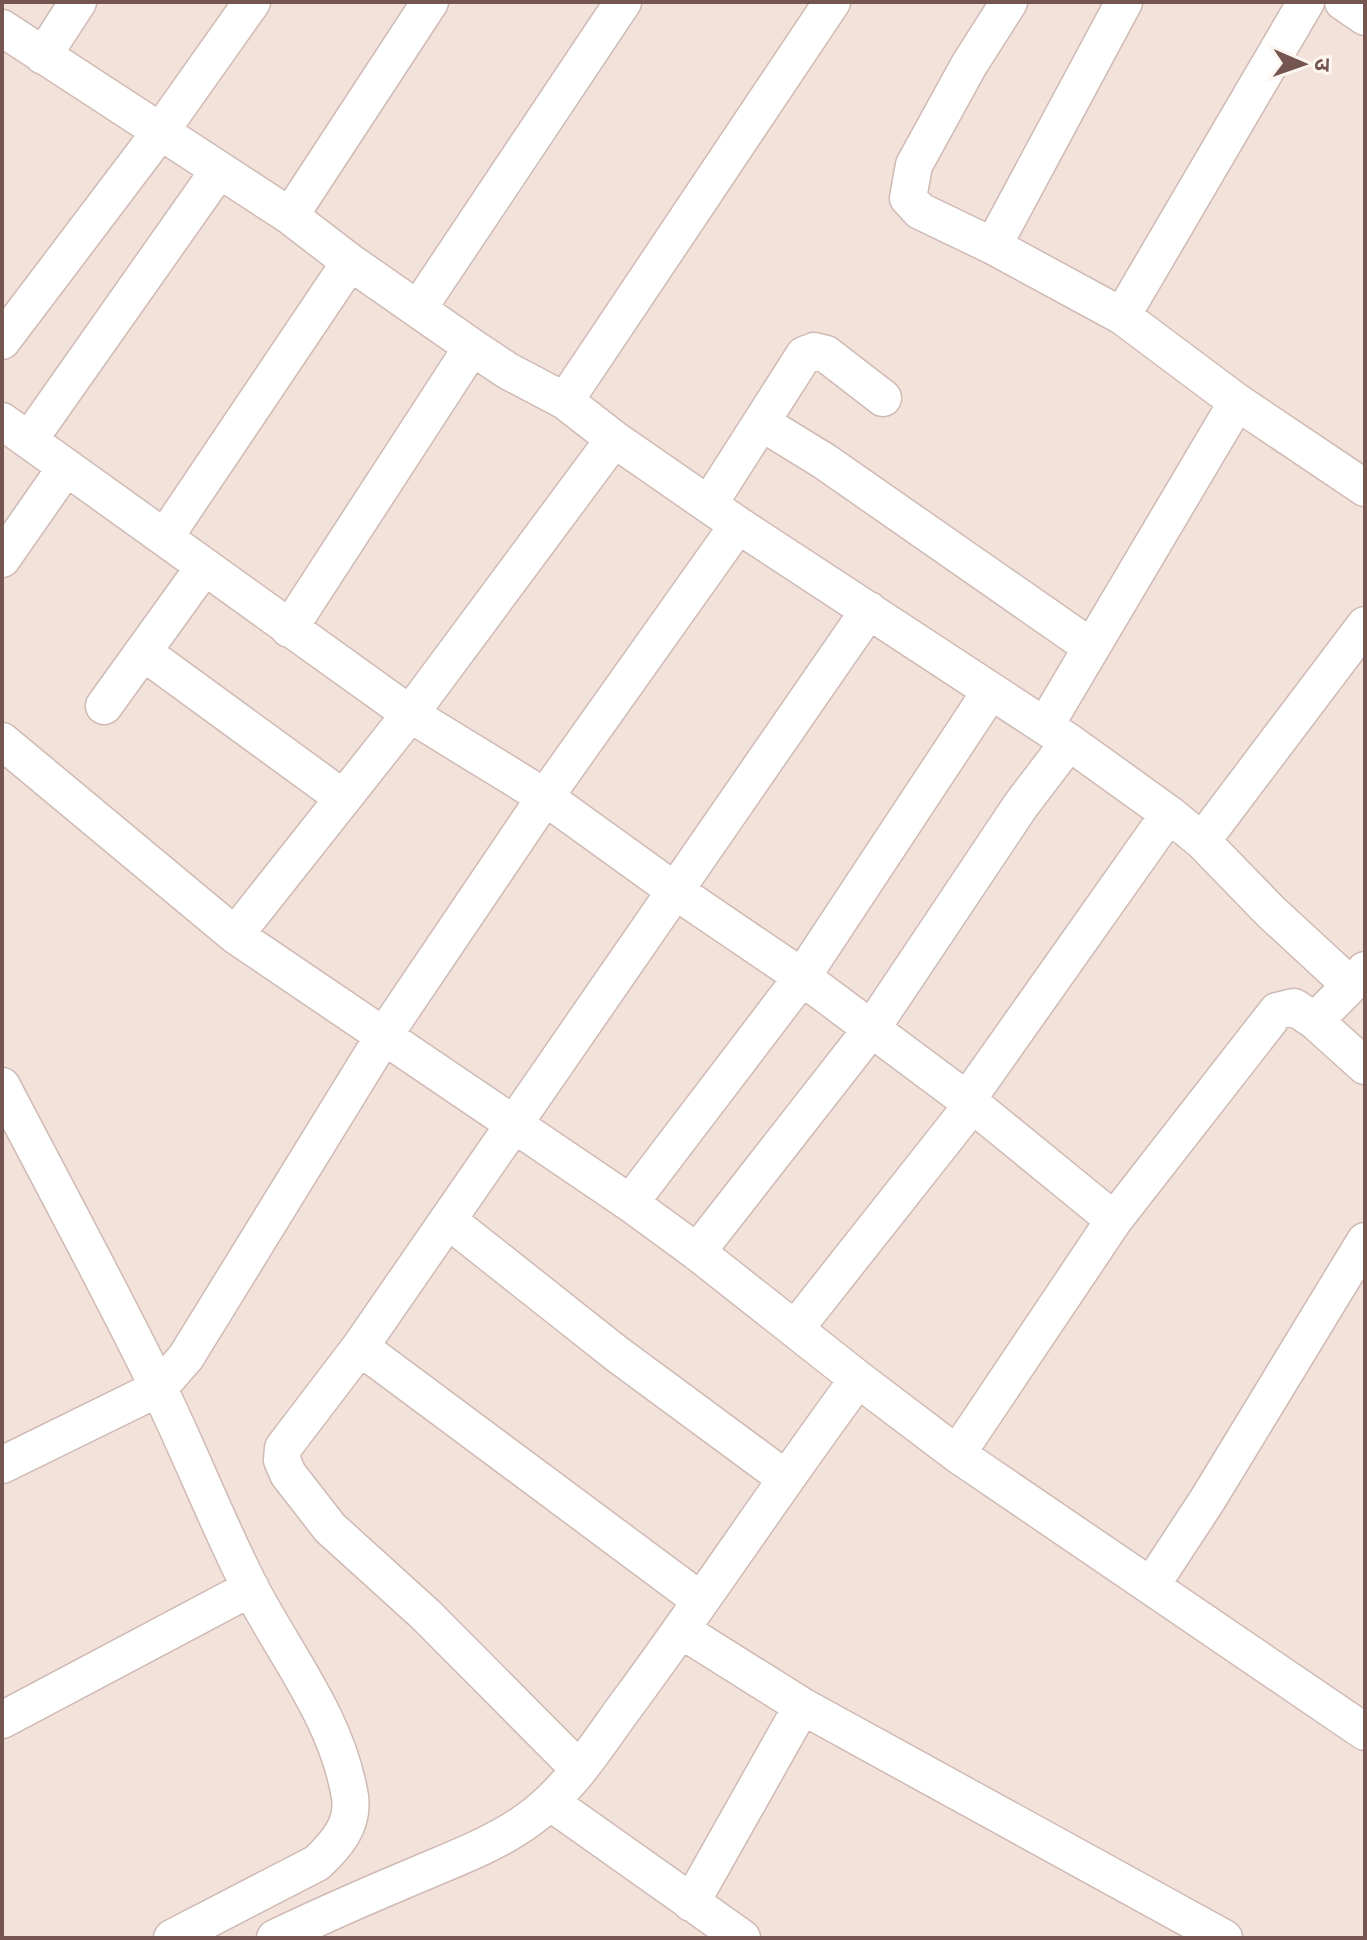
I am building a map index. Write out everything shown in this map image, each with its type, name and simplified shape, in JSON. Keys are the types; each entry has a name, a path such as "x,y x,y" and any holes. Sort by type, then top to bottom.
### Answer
{"street":[{"path":"43,56 78,2"},
{"path":"2,341 160,132 252,2"},
{"path":"290,216 430,2"},
{"path":"418,309 623,2"},
{"path":"565,401 832,2"},
{"path":"1009,2 969,65 914,165 908,198 920,211 993,246 1122,316 1237,402 1365,488"},
{"path":"993,246 1124,2"},
{"path":"1122,316 1306,2"},
{"path":"1343,2 1365,17"},
{"path":"2,28 290,216 350,262 508,371 565,401 738,525 945,658 1169,814 1202,841 1271,912 1357,977 1315,1021"},
{"path":"219,170 15,431 410,714 545,797 802,977 970,1102 1114,1220"},
{"path":"165,537 350,262"},
{"path":"289,629 472,347"},
{"path":"709,504 804,355 814,351 826,354 883,398"},
{"path":"697,1252 872,1028 1021,805 1057,734 1091,647 1237,402"},
{"path":"762,423 824,461 1091,647"},
{"path":"235,935 410,714 614,439"},
{"path":"2,559 66,467"},
{"path":"2,1465 159,1388 186,1357 383,1037 545,797 738,525"},
{"path":"104,706 204,567"},
{"path":"579,1769 426,1615 330,1528 288,1474 282,1460 283,1448 360,1347 449,1221 512,1123 869,610"},
{"path":"1202,841 1365,625"},
{"path":"143,652 343,798"},
{"path":"630,1203 802,977 990,692"},
{"path":"2,741 235,935 630,1203 957,1454 1365,1732"},
{"path":"795,1329 970,1102 1169,814"},
{"path":"957,1454 1114,1220 1277,1011 1294,1007 1315,1021 1365,1066"},
{"path":"2,1086 12,1130 159,1388 212,1509 251,1588 330,1727 350,1798 349,1821 336,1845 317,1863 172,1938"},
{"path":"449,1221 617,1354 785,1478"},
{"path":"1151,1586 1208,1499 1365,1241"},
{"path":"360,1347 802,1706 1224,1938"},
{"path":"275,1938 331,1926 487,1845 527,1821 550,1802 579,1769 858,1379"},
{"path":"2,1720 251,1588"},
{"path":"550,1802 713,1925 802,1706"}],"shaded area":[{"path":"2,2 1365,2 1365,1938 2,1938"}]}
